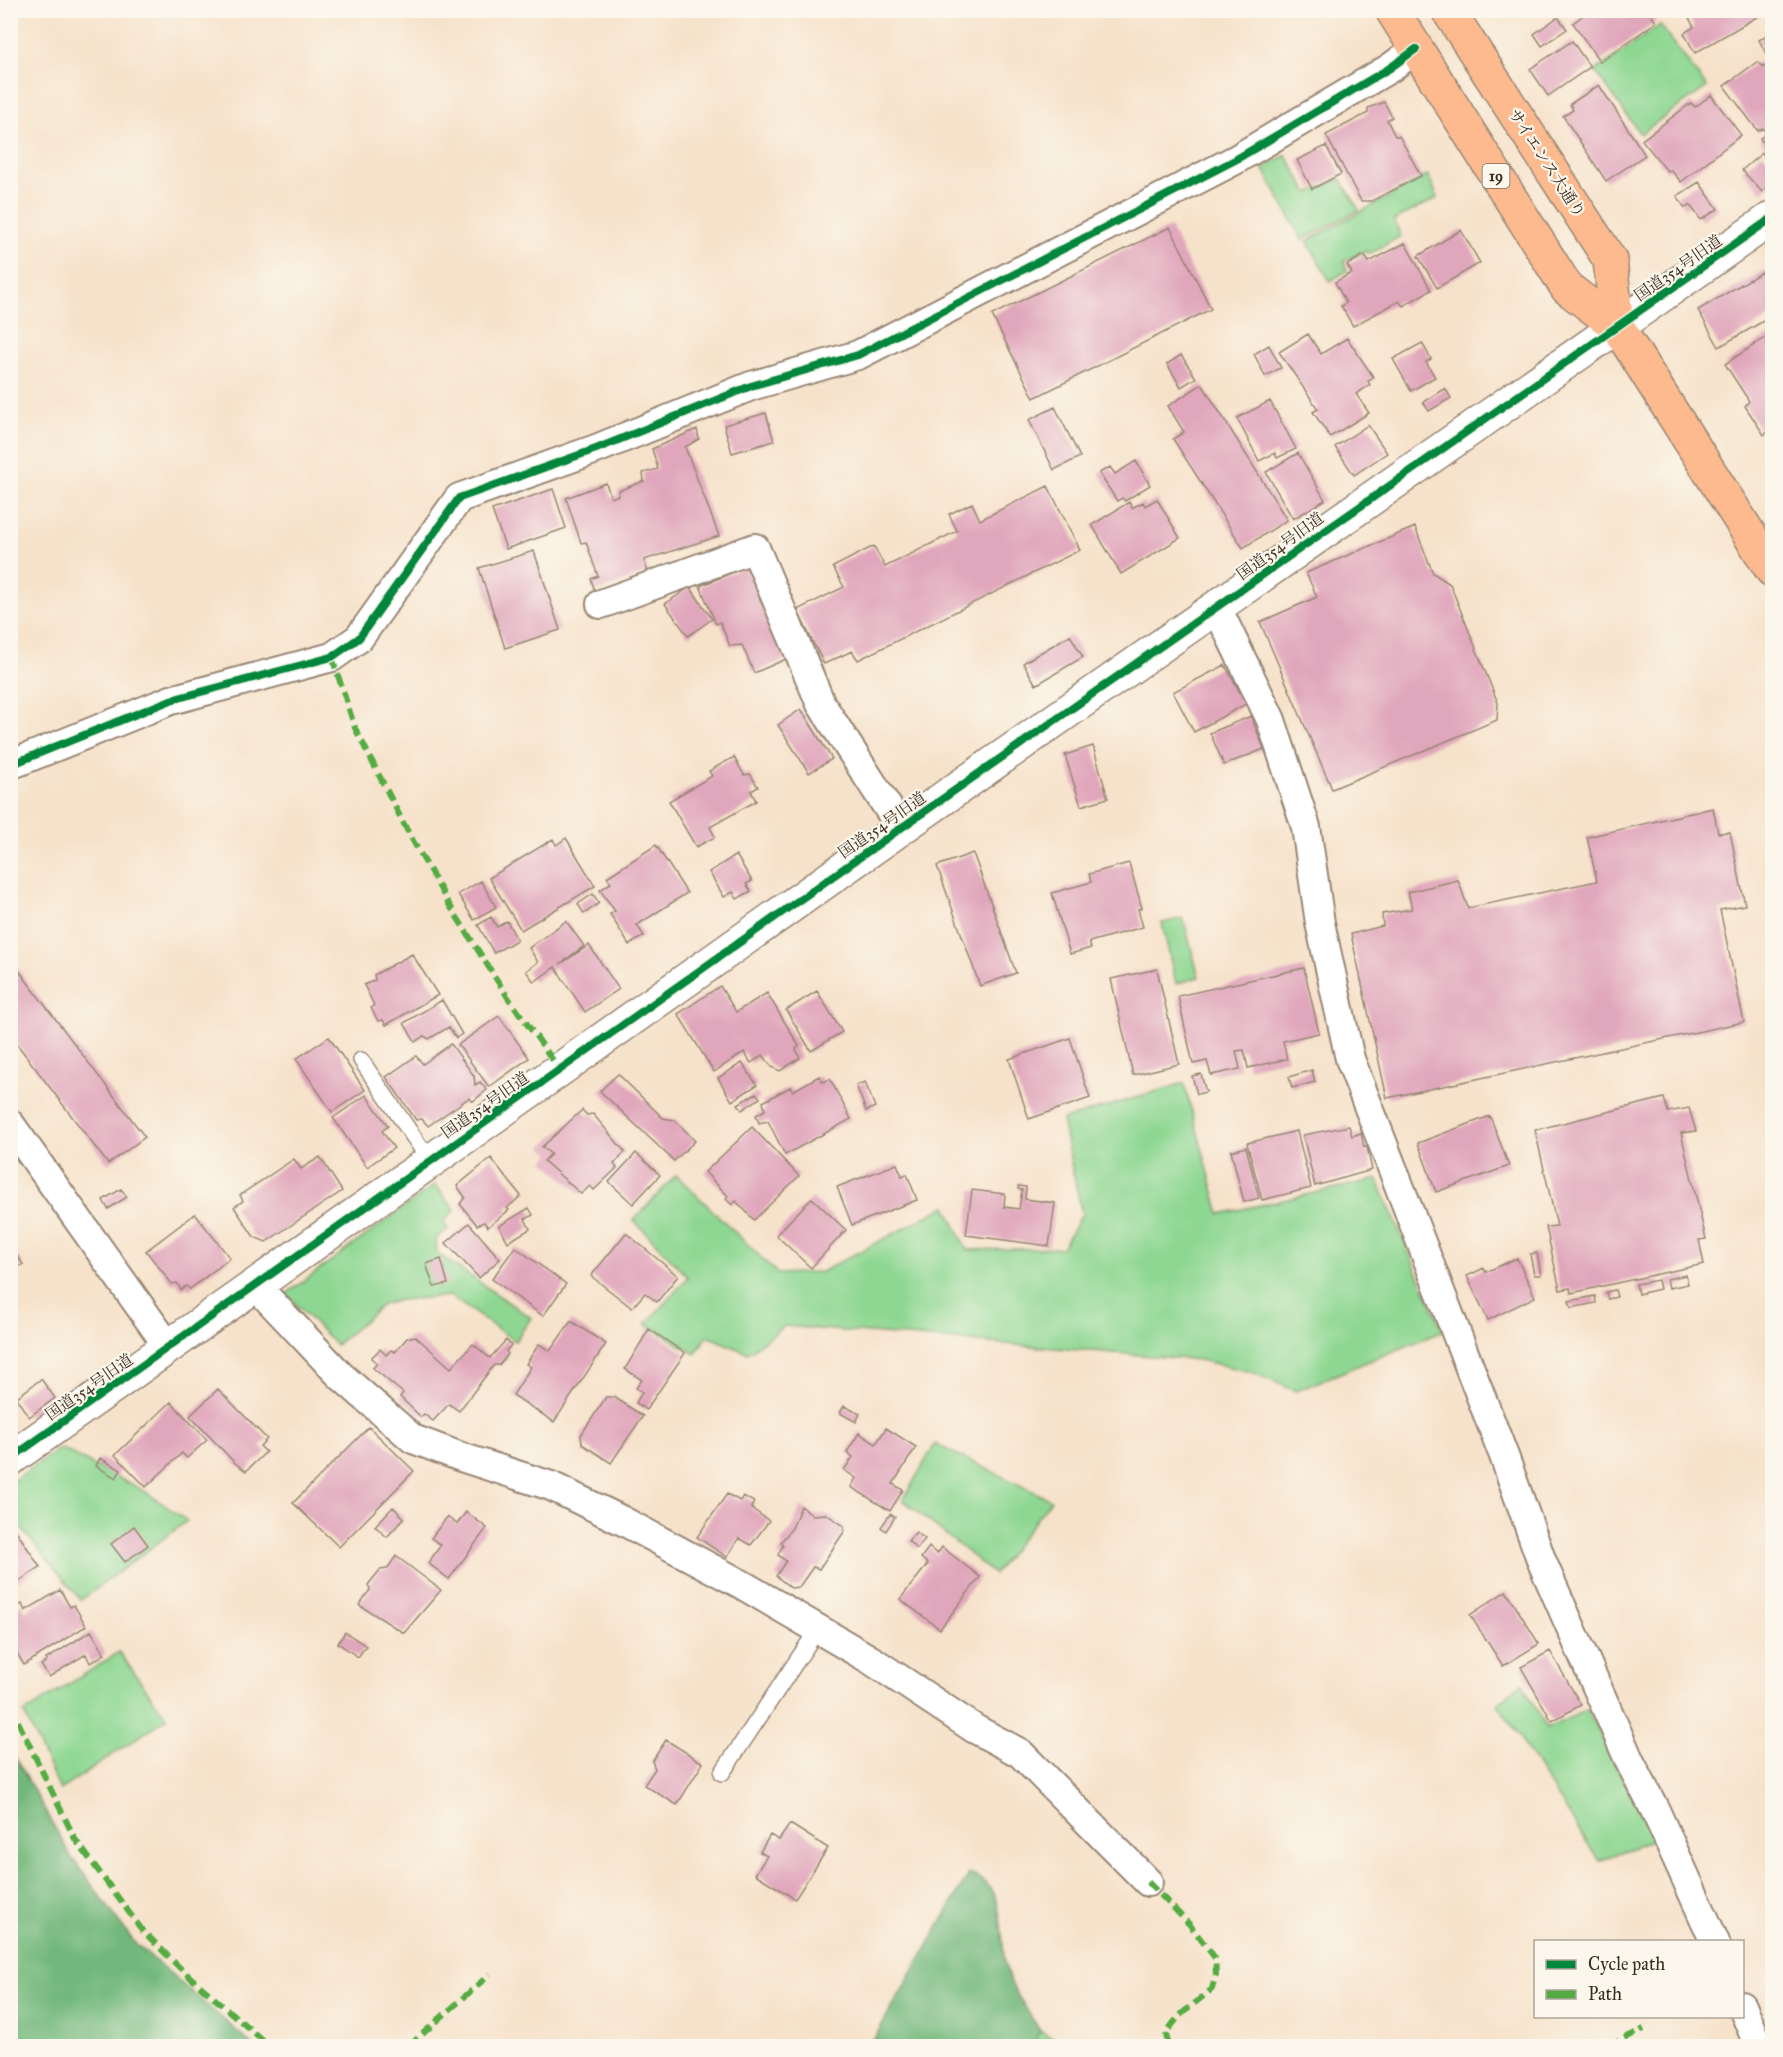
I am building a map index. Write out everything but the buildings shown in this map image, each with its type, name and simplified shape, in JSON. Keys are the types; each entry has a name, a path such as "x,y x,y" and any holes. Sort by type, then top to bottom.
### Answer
{"main road":[{"name":"サイエンス大通り","path":"1392,10 1567,288 1617,326 1773,570"},
{"name":"サイエンス大通り","path":"1448,10 1610,260 1617,326"}],"street":[{"path":"10,765 171,700 332,657 359,638 459,498 596,449 751,386 858,355 1235,160 1390,68 1416,49"},
{"name":"国道354号旧道","path":"10,1459 901,828 1773,218"},
{"path":"601,604 755,549 821,704 901,828"},
{"path":"1218,608 1272,720 1303,816 1320,922 1350,1059 1542,1562 1630,1762 1655,1810 1715,1940"},
{"path":"10,1124 168,1346"},
{"path":"255,1284 340,1375 413,1439 551,1486 653,1536 872,1660 975,1729 1020,1753 1148,1882"},
{"path":"1744,2008 1759,2046"}],"lane":[{"path":"361,1060 430,1161"},
{"path":"722,1773 818,1629"}],"green space":[{"path":"1660,25 1707,87 1640,134 1595,71"},
{"path":"1286,155 1308,193 1341,179 1359,210 1302,240 1263,168"},
{"path":"1428,175 1438,198 1394,220 1401,236 1369,254 1366,251 1344,261 1347,271 1330,281 1307,241"},
{"path":"1183,918 1199,977 1176,984 1162,923"},
{"path":"1184,1083 1220,1214 1377,1179 1443,1331 1296,1391 1251,1372 1200,1360 784,1326 748,1353 707,1336 695,1354 646,1324 688,1277 634,1220 676,1175 778,1274 821,1272 946,1206 967,1250 1062,1248 1082,1214 1062,1120"},
{"path":"435,1185 455,1210 443,1222 448,1229 436,1239 437,1253 531,1318 515,1341 450,1296 400,1300 382,1305 336,1345 286,1294"},
{"path":"935,1444 1051,1500 994,1574 903,1500"},
{"path":"60,1448 146,1492 187,1521 81,1600 11,1516 10,1483"},
{"path":"119,1652 167,1718 60,1790 24,1713"},
{"path":"1522,1683 1547,1728 1587,1710 1654,1839 1599,1861 1498,1704"},
{"path":"11,1750 72,1858 134,1942 254,2046 11,2046"},
{"path":"969,1874 982,1881 991,1890 997,1903 1008,1975 1040,2031 1032,2046 865,2046 875,2037"},
{"path":"1040,2031 1070,2046 1032,2046"}],"marked path":[{"path":"332,657 355,728 408,832 450,906 507,996 560,1070"},
{"path":"10,1705 75,1839 142,1930 182,1970 269,2046"},
{"path":"1148,1882 1190,1925 1215,1958 1216,1974 1212,1989 1179,2016 1166,2033 1168,2046"},
{"path":"409,2046 490,1974"},
{"path":"1608,2046 1644,2029"}],"cycle path":[{"path":"10,765 171,700 332,657 359,638 459,498 596,449 751,386 858,355 1235,160 1390,68 1416,49"},
{"path":"10,1459 901,828 1772,218"}]}
